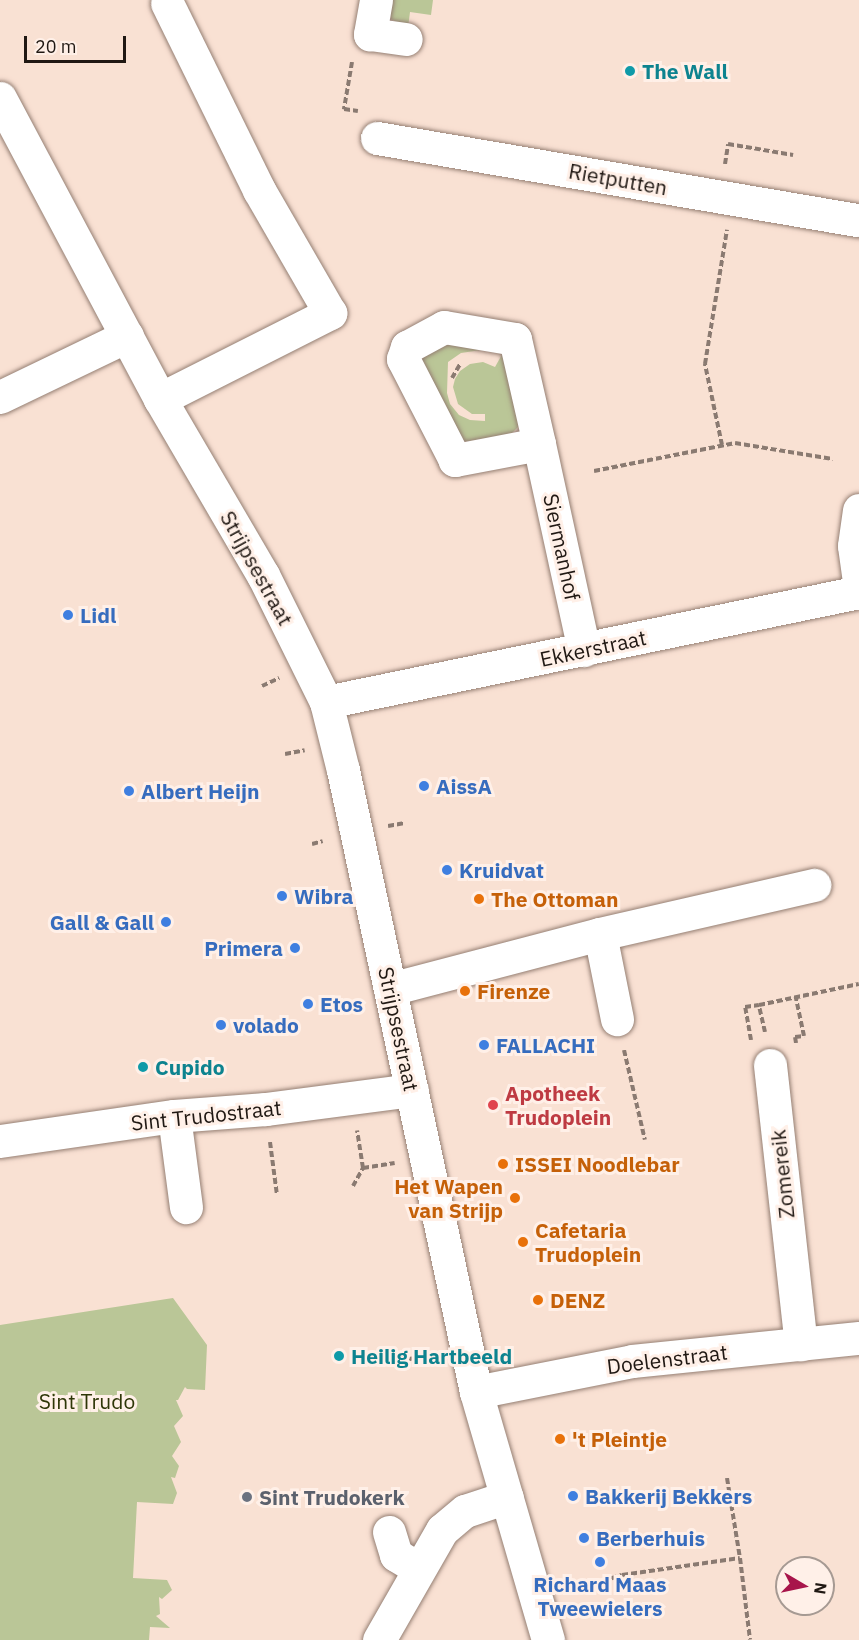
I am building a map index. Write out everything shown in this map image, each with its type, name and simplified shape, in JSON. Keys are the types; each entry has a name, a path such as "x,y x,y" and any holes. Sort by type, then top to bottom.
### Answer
{"street":[{"path":"376,0 370,33 406,39"},
{"path":"160,399 330,313 259,190 167,3"},
{"name":"Strijpsestraat","path":"0,98 160,399 263,575 326,702 343,770 476,1392 548,1640"},
{"name":"Rietputten","path":"376,138 859,220"},
{"name":"Siermanhof","path":"539,444 455,460 403,359 407,347 444,327 515,339 539,444 584,650"},
{"path":"0,397 127,336"},
{"path":"859,510 854,546 859,580"},
{"name":"Ekkerstraat","path":"326,702 859,592"},
{"path":"390,989 600,934 814,885"},
{"path":"600,934 617,1019"},
{"name":"Zomereik","path":"761,1056 801,1344"},
{"name":"Sint Trudostraat","path":"0,1141 174,1116 266,1109 412,1090"},
{"path":"174,1116 186,1207"},
{"name":"Doelenstraat","path":"476,1392 632,1361 859,1338"},
{"path":"379,1640 418,1568 442,1530 465,1511 507,1497"},
{"path":"389,1532 396,1555 418,1568"}],"path":[{"path":"725,163 728,144 793,155"},
{"path":"722,445 705,364 732,199"},
{"path":"449,385 456,368 465,361"},
{"path":"594,471 735,443 833,459"},
{"path":"761,1056 745,1007 859,984"},
{"path":"796,997 804,1036 795,1037 797,1046"},
{"path":"759,1005 761,1056"},
{"path":"617,1019 645,1140"},
{"path":"266,1109 277,1195"},
{"path":"353,1186 363,1168 357,1128"},
{"path":"363,1168 397,1163"},
{"path":"390,1363 438,1353"},
{"path":"727,1478 750,1639"},
{"path":"577,1589 622,1575 740,1558"}],"green space":[{"path":"391,0 433,0 431,15 410,12 408,28 391,19"},
{"path":"446,339 481,350 461,353 448,362 447,393 450,404 459,415 470,420 485,421 485,414 472,414 458,404 453,387 455,379 460,371 470,364 483,362 495,367 504,351 520,417 518,427 509,436 460,442 420,362 421,356"},
{"name":"Sint Trudo","path":"173,1298 207,1345 205,1390 185,1387 176,1400 183,1416 174,1426 181,1442 172,1456 179,1466 175,1478 171,1477 177,1493 173,1504 137,1502 133,1578 167,1580 172,1590 162,1599 159,1597 160,1614 156,1616 170,1628 150,1627 149,1640 0,1640 0,1325"}],"place":[{"name":"The Wall","path":"630,71"},
{"name":"Lidl","path":"68,615"},
{"name":"AissA","path":"424,786"},
{"name":"Albert Heijn","path":"129,791"},
{"name":"Kruidvat","path":"447,870"},
{"name":"Wibra","path":"282,896"},
{"name":"The Ottoman","path":"479,899"},
{"name":"Gall & Gall","path":"166,922"},
{"name":"Primera","path":"295,948"},
{"name":"Firenze","path":"465,991"},
{"name":"Etos","path":"308,1004"},
{"name":"volado","path":"221,1025"},
{"name":"FALLACHI","path":"484,1045"},
{"name":"Cupido","path":"143,1067"},
{"name":"Apotheek Trudoplein","path":"493,1105"},
{"name":"ISSEI Noodlebar","path":"503,1164"},
{"name":"Het Wapen van Strijp","path":"515,1198"},
{"name":"Cafetaria Trudoplein","path":"523,1242"},
{"name":"DENZ","path":"538,1300"},
{"name":"Heilig Hartbeeld","path":"339,1356"},
{"name":"'t Pleintje","path":"560,1439"},
{"name":"Bakkerij Bekkers","path":"573,1496"},
{"name":"Sint Trudokerk","path":"247,1497"},
{"name":"Berberhuis","path":"584,1538"},
{"name":"Richard Maas Tweewielers","path":"600,1562"}]}
